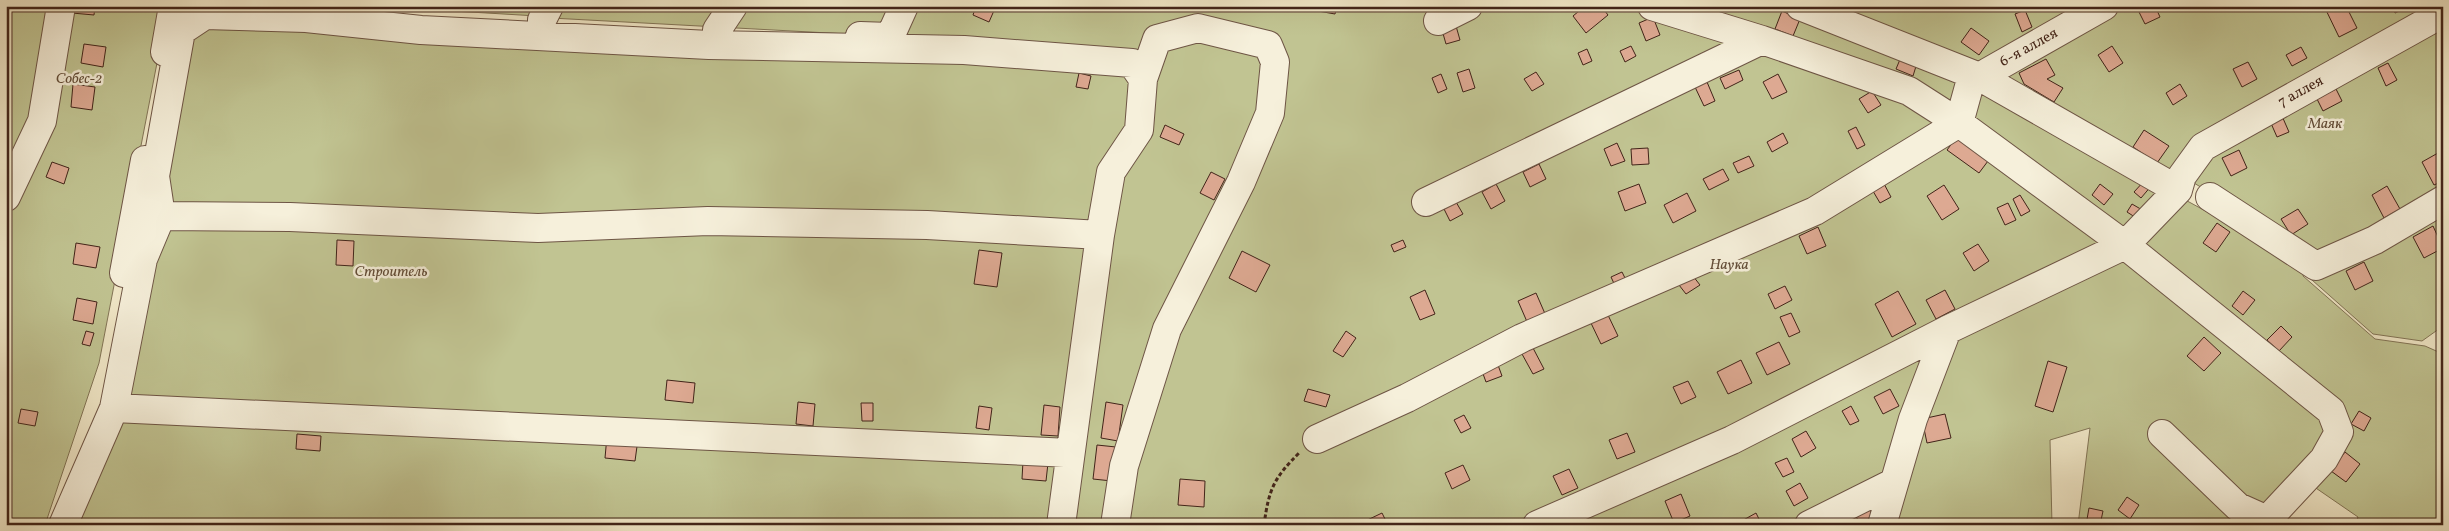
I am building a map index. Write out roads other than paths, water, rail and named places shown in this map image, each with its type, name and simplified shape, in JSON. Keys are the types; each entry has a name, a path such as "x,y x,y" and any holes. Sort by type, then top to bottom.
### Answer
{"street":[{"path":"6,197 42,121 61,6"},
{"path":"48,525 60,489 99,406 173,6"},
{"path":"278,6 546,13 717,30 890,37 904,6"},
{"path":"717,30 733,6"},
{"path":"1438,21 1468,6"},
{"path":"1652,6 1762,40 1909,91 1959,123 2125,245 2331,411 2339,432 2324,459 2267,520 2238,508 2162,434"},
{"path":"1800,6 1976,76 2178,190"},
{"name":"6-я аллея","path":"1976,76 1988,72 2104,6"},
{"name":"7 аллея","path":"2125,245 2178,190 2182,176 2203,147 2443,13"},
{"path":"63,525 114,408 143,259 161,216 155,176 181,31 205,15 306,18 421,30 709,45 964,50 1132,63 1143,79"},
{"path":"1062,525 1100,234 1111,172 1139,130 1143,79 1157,39 1205,17 1268,45 1275,62 1270,113 1241,182 1166,329 1124,466 1115,525"},
{"path":"1426,202 1762,40"},
{"path":"1317,439 1407,398 1522,338 1815,211 1959,123 1970,83 1976,76"},
{"path":"2210,196 2316,266 2375,240 2443,200"},
{"path":"161,216 290,217 538,228 708,221 917,224 1100,234"},
{"path":"1537,525 1732,440 1947,330 2125,245"},
{"path":"1882,525 1913,419 1947,330"},
{"path":"114,408 1070,453"},
{"path":"1809,525 1893,483"}],"park label":[{"name":"Собес-2","path":"79,79"},
{"name":"Маяк","path":"2325,124"},
{"name":"Наука","path":"1729,265"},
{"name":"Строитель","path":"391,272"}]}
